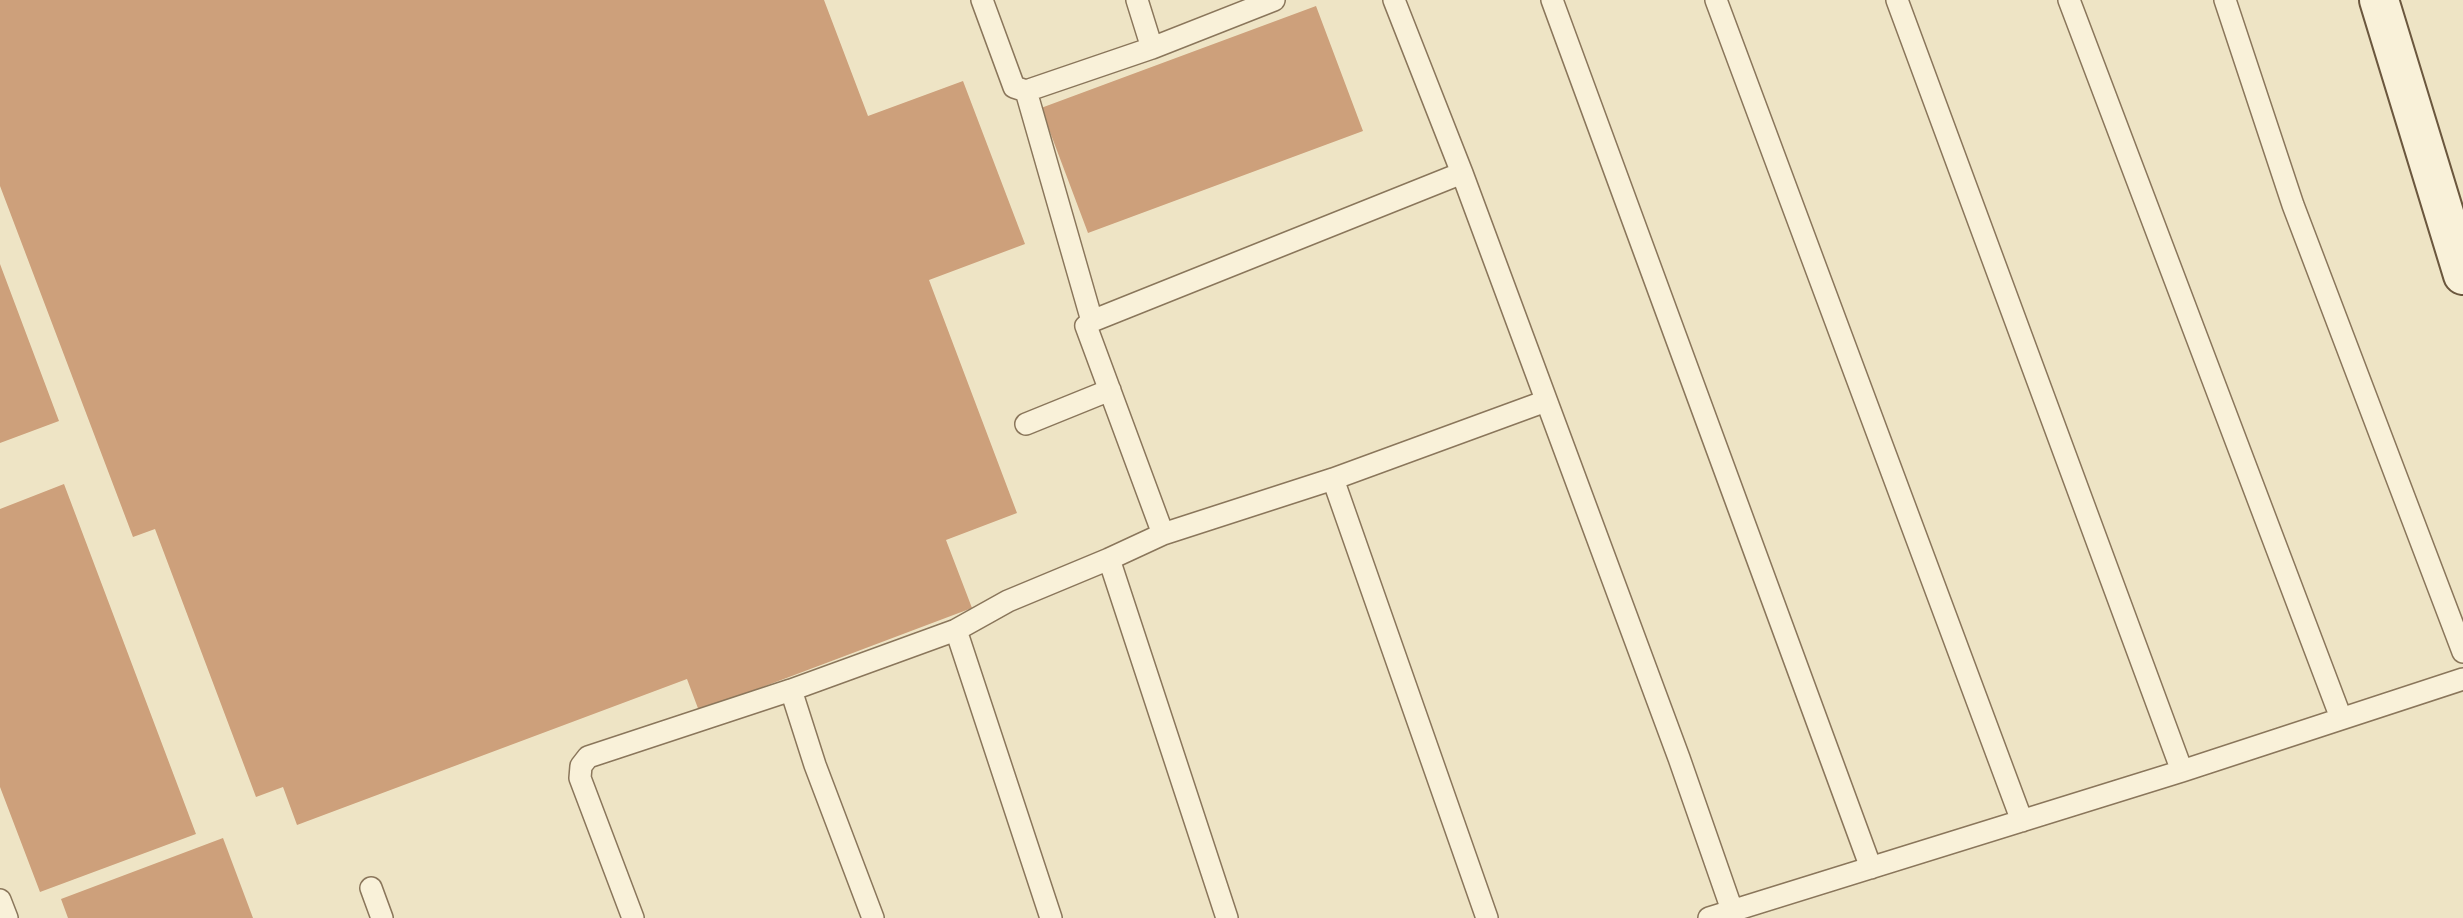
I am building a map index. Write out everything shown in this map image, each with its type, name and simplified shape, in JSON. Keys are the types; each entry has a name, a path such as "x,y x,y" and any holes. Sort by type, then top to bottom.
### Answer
{"main road":[{"path":"2379,0 2463,275"}],"lane":[{"path":"982,0 1014,87 1026,92 1152,48 1274,0"},
{"path":"1137,0 1152,48"},
{"path":"1394,0 1462,173 1679,758 1732,911"},
{"path":"1552,0 1871,867"},
{"path":"1716,0 2022,821"},
{"path":"1898,0 2182,771"},
{"path":"2069,0 2341,718"},
{"path":"2225,0 2293,205 2463,652"},
{"path":"1026,92 1092,321"},
{"path":"1163,534 1086,326 1092,321 1462,173"},
{"path":"1026,424 1110,390"},
{"path":"633,918 580,778 581,766 588,757 791,690 956,630 1008,601 1163,534 1333,479 1546,401"},
{"path":"1333,479 1487,918"},
{"path":"1109,559 1227,918"},
{"path":"956,630 1051,918"},
{"path":"1709,918 2182,771 2463,679"},
{"path":"791,690 815,765 873,918"},
{"path":"371,888 382,918"},
{"path":"0,900 7,918"}],"building":[{"path":"0,0 824,0 868,116 963,81 1025,244 929,280 1017,513 946,540 972,608 699,711 687,679 297,825 283,787 256,797 155,529 133,537 0,186"},
{"path":"1316,6 1363,131 1088,233 1041,108"},
{"path":"0,264 59,421 0,443"},
{"path":"64,484 196,834 40,892 0,787 0,509"},
{"path":"223,838 253,918 68,918 61,899"}]}
